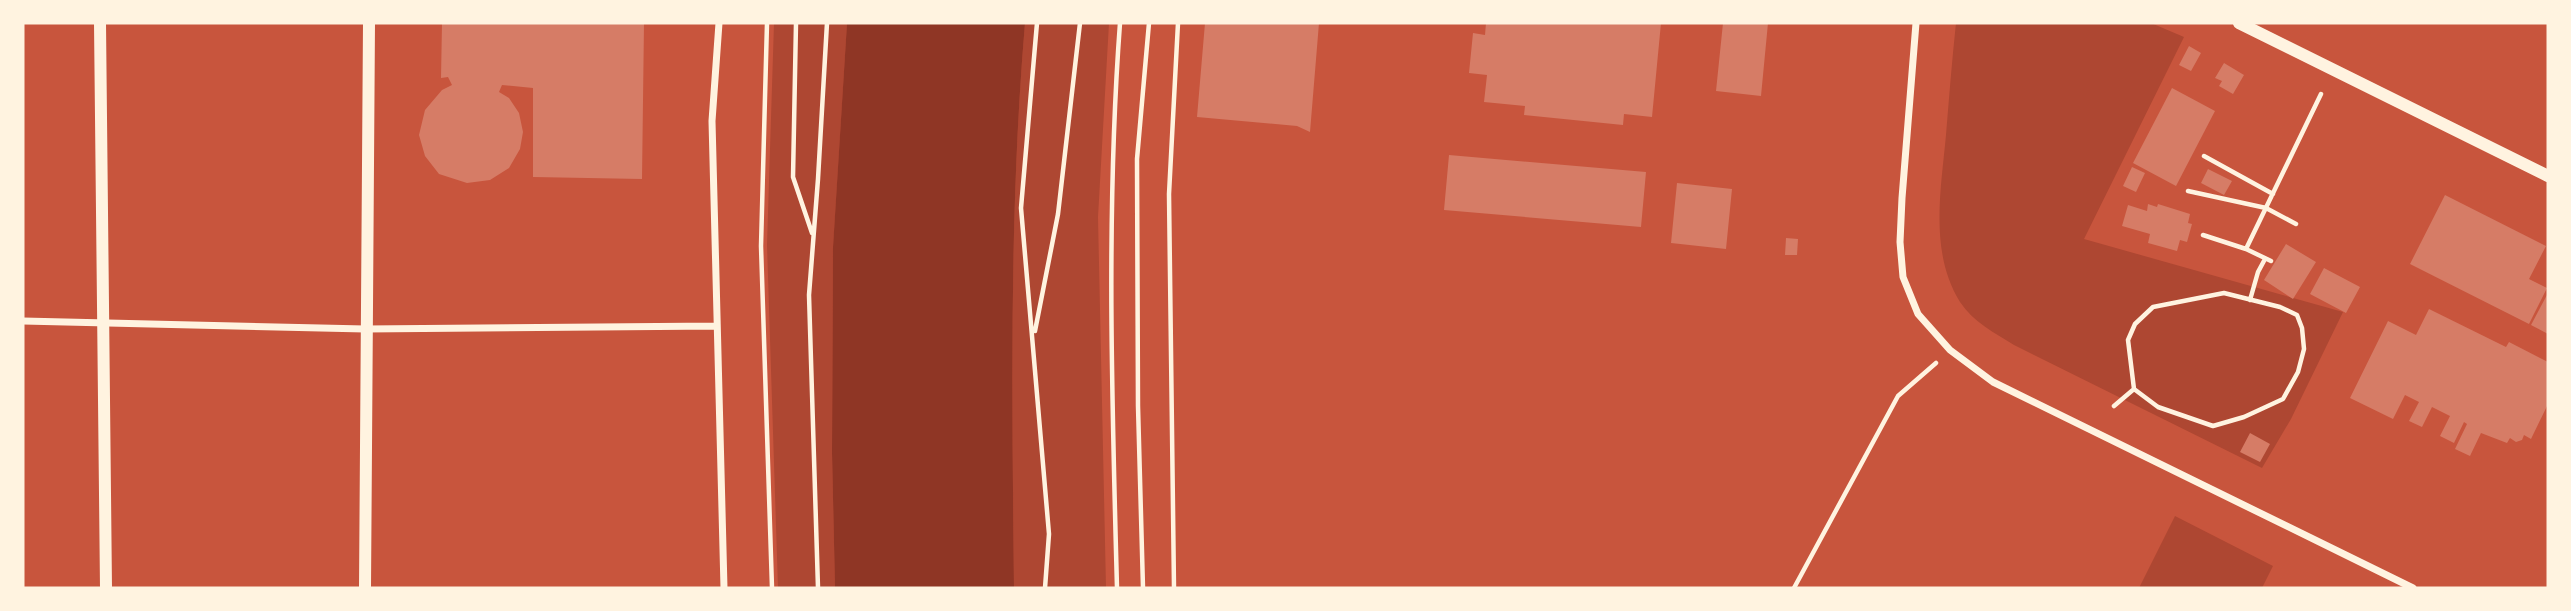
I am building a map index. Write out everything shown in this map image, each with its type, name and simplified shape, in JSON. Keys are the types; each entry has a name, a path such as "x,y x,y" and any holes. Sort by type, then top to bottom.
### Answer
{"street":[{"path":"100,23 106,588"},
{"path":"365,588 369,23"},
{"path":"719,23 712,121 724,588"},
{"path":"1916,23 1902,198 1900,242 1903,277 1918,314 1950,351 1993,382 2413,588"},
{"path":"2239,23 2548,176"},
{"path":"23,321 365,329 716,326"}],"path":[{"path":"766,23 761,246 772,588"},
{"path":"796,23 793,177 814,237"},
{"path":"818,588 809,295 827,23"},
{"path":"1037,23 1021,208 1049,534 1045,588"},
{"path":"1033,338 1059,214 1080,23"},
{"path":"1117,588 1112,396 1111,167 1119,23"},
{"path":"1143,588 1138,406 1137,159 1149,23"},
{"path":"1174,588 1169,194 1178,23"},
{"path":"2246,249 2321,94"},
{"path":"2204,156 2273,194"},
{"path":"2188,191 2266,208 2296,224"},
{"path":"2203,234 2268,260 2258,272 2250,300"},
{"path":"2224,293 2280,307 2297,315 2302,328 2304,349 2298,372 2283,399 2244,417 2213,426 2158,407 2134,389 2128,340 2134,324 2153,307 2224,293"},
{"path":"1794,588 1898,396 1950,351"},
{"path":"2114,406 2134,389"}],"shaded area":[{"path":"774,23 847,23 833,248 832,453 835,588 778,588 767,245"},
{"path":"847,23 1025,23 1014,235 1014,588 835,588 832,453 833,247"},
{"path":"1025,23 1109,23 1098,217 1106,588 1014,588 1014,235"},
{"path":"1956,23 2151,23 2184,37 2084,239 2343,312 2291,419 2262,468 2014,345 1978,321 1960,302 1944,263 1940,220"},
{"path":"2175,516 2273,566 2262,588 2139,588"}],"building":[{"path":"442,23 644,23 642,179 533,177 533,88 502,85 499,92 509,98 519,113 523,132 520,149 509,168 490,180 467,183 439,174 425,156 419,135 425,110 442,90 452,85 448,77 441,78"},
{"path":"1205,23 1319,23 1310,132 1297,126 1197,117"},
{"path":"1486,23 1661,23 1652,117 1624,114 1623,125 1524,115 1525,106 1484,102 1487,75 1469,73 1473,33 1485,35"},
{"path":"1723,23 1768,23 1761,96 1716,91"},
{"path":"2189,46 2201,53 2191,71 2179,65"},
{"path":"2224,63 2244,75 2233,94 2219,86 2222,81 2215,78"},
{"path":"2172,88 2215,111 2176,186 2133,163"},
{"path":"1449,155 1646,172 1641,227 1444,210"},
{"path":"2132,167 2145,173 2136,192 2123,186"},
{"path":"2208,169 2232,181 2224,195 2201,183"},
{"path":"1677,183 1732,189 1726,249 1671,243"},
{"path":"2445,195 2546,246 2529,279 2547,288 2529,324 2410,264"},
{"path":"2148,204 2157,207 2158,204 2190,214 2188,223 2192,224 2187,242 2180,240 2177,251 2148,243 2150,234 2122,226 2128,205 2147,211"},
{"path":"1786,238 1798,239 1797,255 1785,255"},
{"path":"2286,244 2316,262 2293,299 2264,280"},
{"path":"2324,268 2360,287 2346,313 2310,294"},
{"path":"2548,293 2548,334 2531,325"},
{"path":"2429,309 2506,347 2509,342 2548,362 2548,404 2531,439 2524,435 2522,440 2516,442 2510,438 2507,443 2481,433 2470,456 2455,449 2467,424 2464,422 2454,443 2440,436 2450,416 2432,407 2422,427 2409,421 2419,402 2405,395 2393,419 2350,398 2388,321 2416,335"},
{"path":"2250,433 2270,444 2260,462 2240,452"}]}
